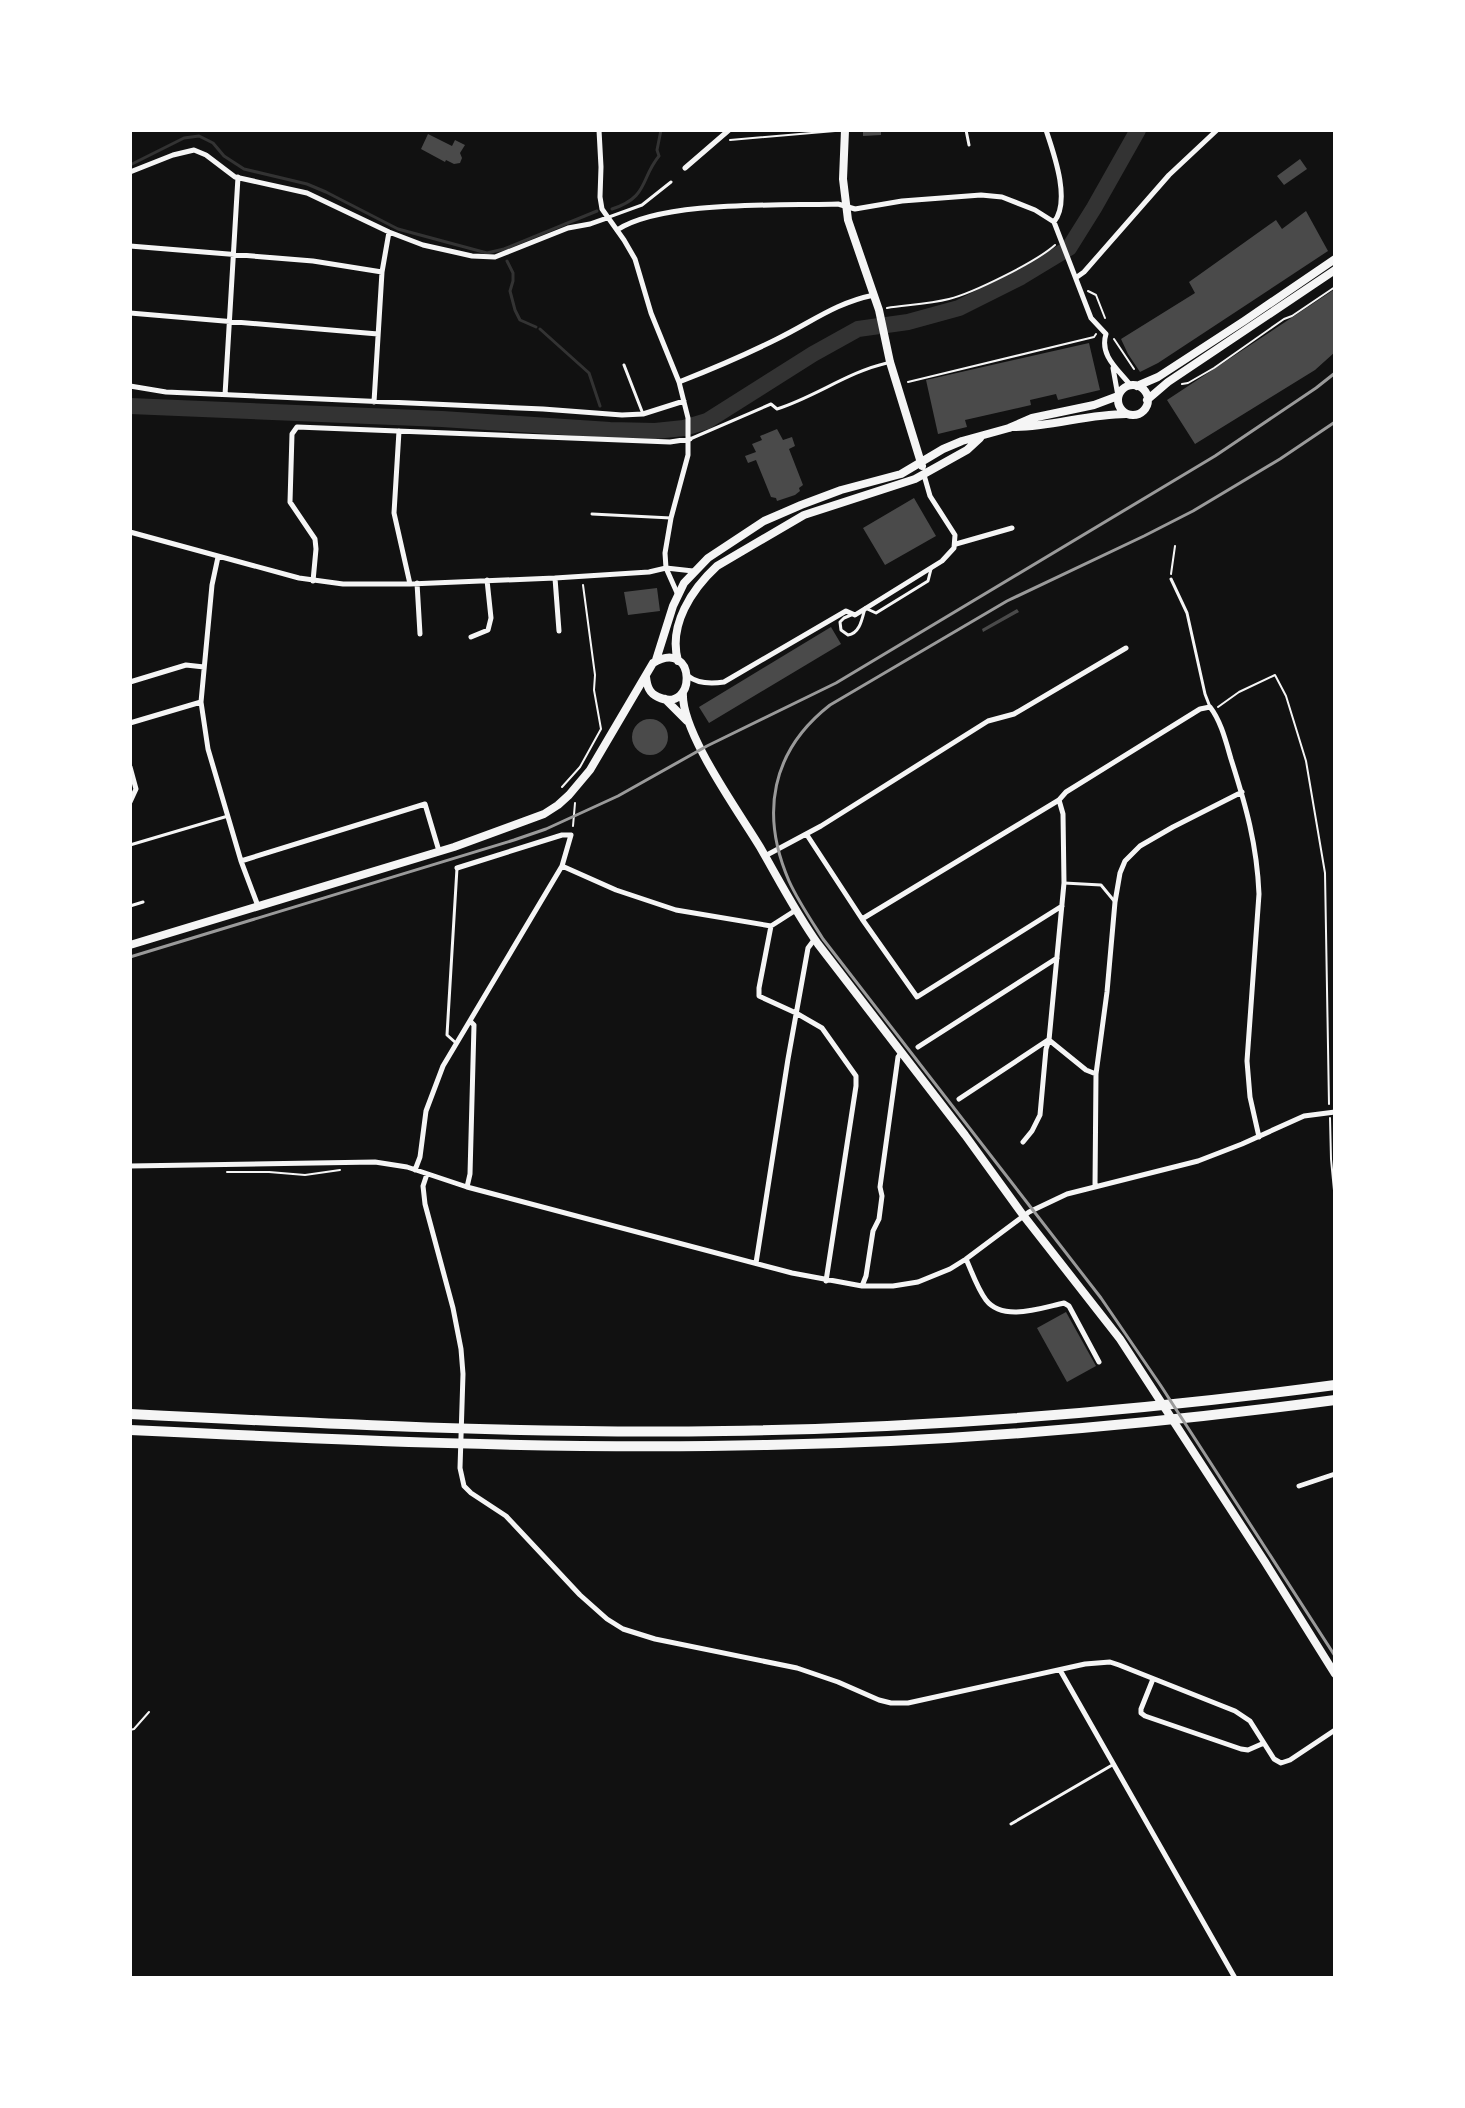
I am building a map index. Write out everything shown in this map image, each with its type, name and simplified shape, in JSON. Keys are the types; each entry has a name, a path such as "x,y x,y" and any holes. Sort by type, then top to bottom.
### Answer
{"highway":[{"path":"130,1414 522,1430 746,1431 1037,1417 1335,1385"},
{"path":"130,1430 522,1445 770,1445 1053,1431 1335,1400"}],"main road":[{"path":"845,130 843,179 846,206 880,314 890,362 924,474"},
{"path":"1126,414 1118,405 1122,390 1158,377 1335,259"},
{"path":"1009,428 1140,413 1147,400 1168,382 1335,270"},
{"path":"1134,386 1143,390 1147,400"},
{"path":"130,945 439,851 542,815 558,805 590,770 656,660 678,595 708,558 764,521 841,490 901,474 950,446 1032,418 1094,405 1118,396"},
{"path":"678,661 676,634 686,604 717,566 804,515 906,484 967,450 982,436"},
{"path":"630,704 641,699 674,698 683,692 688,676 685,667 667,657 656,660"},
{"path":"646,677 649,690 688,722"},
{"path":"683,692 688,722 722,789 815,940 1023,1215 1103,1315 1186,1438 1334,1672"}],"street":[{"path":"599,130 602,209 635,259 651,313 679,382 688,418 688,455 666,550 666,568 678,595"},
{"path":"685,168 729,130"},
{"path":"1046,130 1059,177 1062,207 1054,222"},
{"path":"1079,275 1169,175 1217,130"},
{"path":"130,172 194,150 206,155 235,177 307,193 389,232 446,251 472,256 495,257 568,228 607,218"},
{"path":"225,395 238,177"},
{"path":"617,230 644,219 696,208 838,204 855,209 902,201 981,195 1002,197 1054,222 1070,264 1079,275 1091,318 1106,334 1104,348 1113,367 1134,386"},
{"path":"374,402 382,272 389,232"},
{"path":"130,246 313,261 382,272"},
{"path":"679,382 765,346 837,306 874,295"},
{"path":"130,313 378,334"},
{"path":"1113,367 1118,396"},
{"path":"130,386 166,392 622,415 643,414 684,401"},
{"path":"313,581 315,539 290,502 292,434 297,427 670,442 690,437"},
{"path":"399,431 394,513 414,583 420,634"},
{"path":"924,474 930,496 954,531 956,544"},
{"path":"688,676 706,683 724,682 846,611 855,615 931,569 948,556 956,544 1012,528"},
{"path":"130,532 313,581 343,584 555,578 649,572 666,568 695,571"},
{"path":"218,557 212,585 201,702 208,749 241,861 258,906"},
{"path":"555,578 559,631"},
{"path":"471,637 488,630 491,618 487,580"},
{"path":"765,856 807,835 988,721 1014,714 1126,648"},
{"path":"130,682 186,665 204,667"},
{"path":"130,723 201,702"},
{"path":"862,919 1059,800 1066,792 1200,709 1210,707 1242,792 1254,838 1258,870 1256,947 1247,1061 1259,1137"},
{"path":"130,767 136,789 130,802"},
{"path":"1095,1186 1096,1074 1120,873 1132,853 1173,827 1242,792"},
{"path":"1023,1142 1040,1115 1058,957 1064,883 1063,814 1059,800"},
{"path":"241,861 425,804 439,851"},
{"path":"415,1170 420,1157 426,1111 443,1066 562,866 571,835 562,835 457,868"},
{"path":"807,835 917,997 1062,906"},
{"path":"562,866 616,890 676,910 771,926 796,910"},
{"path":"771,926 759,996 822,1028 856,1076 826,1281"},
{"path":"756,1263 796,1013 808,948 815,940"},
{"path":"918,1047 1058,957"},
{"path":"467,1187 470,1174 474,1025 470,1021"},
{"path":"1049,1040 1086,1070 1096,1074"},
{"path":"959,1099 1049,1040"},
{"path":"862,1286 873,1231 879,1219 880,1187 898,1057 902,1053"},
{"path":"130,1166 397,1164 467,1187 826,1281 893,1286 918,1282 950,1269 1023,1215 1067,1194 1186,1164 1259,1137 1304,1116 1332,1112"},
{"path":"427,1174 423,1186 425,1204 461,1349 460,1468 464,1486 506,1516 587,1602 618,1626 638,1634 797,1668 891,1703 908,1703 1085,1664 1110,1662 1235,1711 1250,1721 1274,1759 1281,1763 1335,1730"},
{"path":"966,1259 981,1293 996,1309 1016,1312 1064,1303 1069,1306 1099,1362"},
{"path":"1299,1486 1335,1474"},
{"path":"1060,1670 1235,1978"},
{"path":"1153,1679 1141,1709 1145,1716 1241,1749 1248,1750 1264,1743"}],"lane":[{"path":"966,130 969,145"},
{"path":"607,218 642,205 671,182"},
{"path":"690,437 771,404 777,409 791,405 866,368 890,362"},
{"path":"624,365 643,414"},
{"path":"592,514 671,518"},
{"path":"1171,579 1187,613 1210,707"},
{"path":"855,615 847,616 840,622 845,634 858,630 865,608"},
{"path":"130,845 228,816"},
{"path":"457,868 447,1035 457,1043"},
{"path":"1064,883 1101,885 1115,902"},
{"path":"130,906 143,902"},
{"path":"1011,1824 1114,1764"}],"path":[{"path":"716,141 845,130"},
{"path":"880,314 949,299 1022,266 1062,242"},
{"path":"1079,275 1087,291 1096,295 1105,318"},
{"path":"1188,383 1335,287"},
{"path":"908,382 1094,337 1099,327"},
{"path":"1114,339 1134,369"},
{"path":"1171,579 1175,546"},
{"path":"562,787 580,767 601,729 582,576"},
{"path":"1210,707 1219,707 1239,692 1275,675 1286,696 1306,761 1325,873 1331,1159 1335,1201"},
{"path":"571,835 575,803"},
{"path":"230,1172 297,1175"},
{"path":"130,1730 149,1712"}],"building":[{"path":"863,130 881,130 881,135 863,136"},
{"path":"428,134 452,146 455,140 465,145 460,153 460,163 445,162 421,149"},
{"path":"1300,159 1307,169 1284,185 1277,176"},
{"path":"1306,211 1328,251 1140,372 1121,339 1195,293 1189,282 1276,220 1282,229"},
{"path":"1335,289 1335,352 1315,370 1195,444 1167,400"},
{"path":"1089,343 1100,390 1058,400 1056,394 1030,400 1031,405 965,420 967,427 938,434 926,380"},
{"path":"777,429 783,440 792,437 795,446 789,449 803,485 795,495 777,501 771,497 756,460 748,463 745,456 756,452 752,444 762,440 760,436"},
{"path":"914,498 936,536 885,565 863,528"},
{"path":"657,588 660,611 628,615 624,592"},
{"path":"1017,609 1019,612 983,632 982,629"},
{"path":"831,627 841,644 709,723 699,707"},
{"path":"650,719 663,724 668,737 663,750 650,755 637,750 632,737 637,724"},
{"path":"1066,1312 1096,1366 1067,1382 1037,1328"}],"waterway":[{"path":"612,209 632,199 642,187 659,156 657,150 661,130"},
{"path":"130,406 442,419 610,430 684,428 707,421 858,329 908,322 959,308 1021,277 1069,248 1138,130"},
{"path":"130,165 184,138 199,136 213,143 224,156 244,169 307,184 398,229 487,253 597,211"},
{"path":"507,261 513,273 510,291 515,310 520,320 536,327"},
{"path":"540,329 589,373 600,406"}],"railway":[{"path":"130,957 514,840 618,796 707,746 836,683 1215,456 1335,373"},
{"path":"1335,422 1193,511 1007,601 830,705 810,723 783,763 776,785 774,808 775,832 789,881 823,939 1101,1298 1335,1656"}]}
